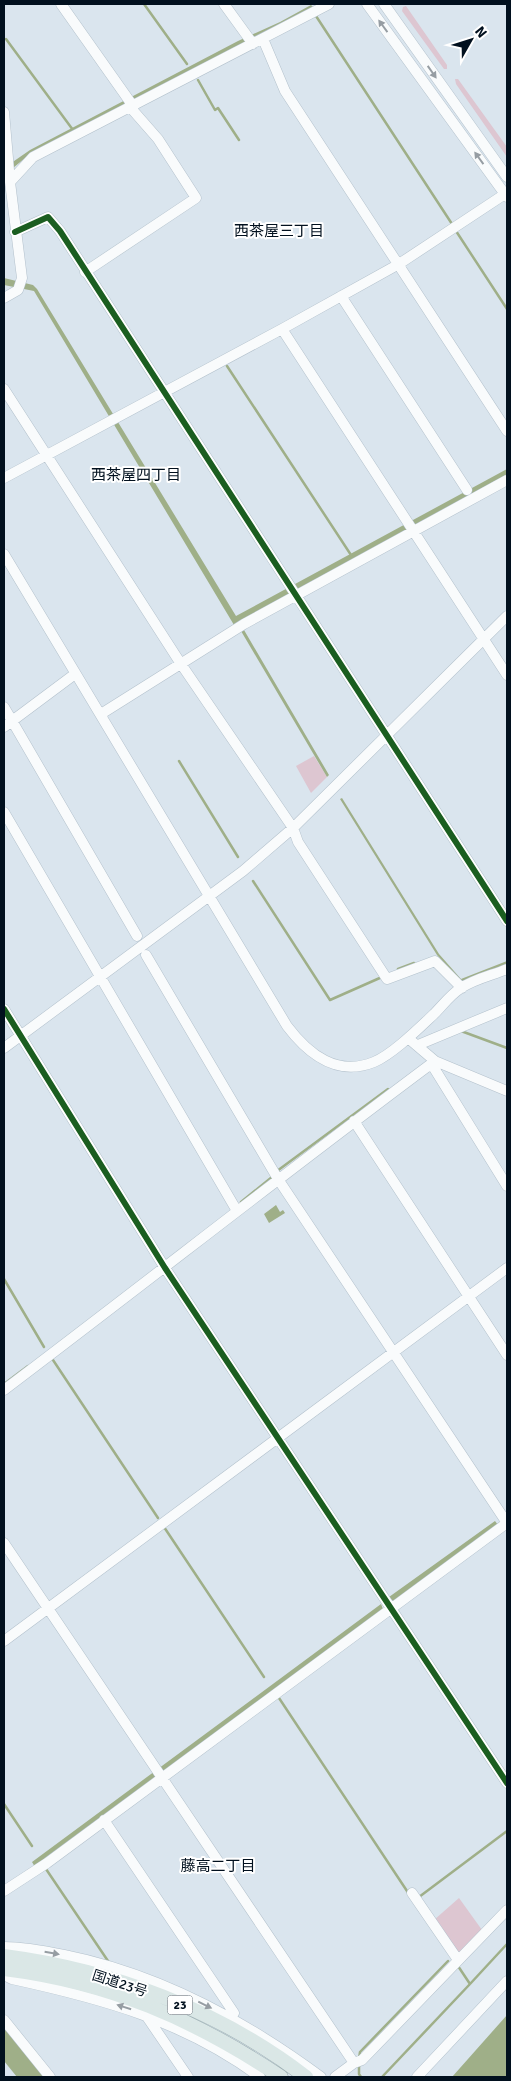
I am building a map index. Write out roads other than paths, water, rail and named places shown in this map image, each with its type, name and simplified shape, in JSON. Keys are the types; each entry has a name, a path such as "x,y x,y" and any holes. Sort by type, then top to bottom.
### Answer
{"highway":[{"name":"国道23号","path":"4,1956 163,2010 217,2037 281,2077"},
{"name":"国道23号","path":"4,1969 41,1967 89,1972 131,1985 182,2005 248,2038 306,2077"}],"street":[{"path":"61,4 158,140 196,198 85,272"},
{"path":"224,4 250,40"},
{"path":"9,174 32,157 250,40 263,39 329,4"},
{"path":"4,478 163,391 282,329 398,264 506,196 367,4"},
{"path":"384,4 507,176"},
{"path":"263,39 285,91 507,431"},
{"path":"4,112 9,174 22,278 18,290 4,298"},
{"path":"16,232 48,217 60,231 507,920"},
{"path":"341,296 467,490"},
{"path":"282,329 507,675"},
{"path":"4,389 181,664 293,828 298,842 387,979 435,961 462,988"},
{"path":"101,714 293,591 410,527 507,480"},
{"path":"4,554 287,1026 310,1052 324,1061 349,1067 376,1061 408,1038 462,988 507,969"},
{"path":"4,1048 242,871 293,828 507,616"},
{"path":"8,724 75,674"},
{"path":"4,707 8,724 137,936"},
{"path":"4,812 238,1211"},
{"path":"4,1891 47,1863 104,1820 160,1773 507,1523 278,1179 146,955"},
{"path":"418,1046 507,1008"},
{"path":"4,1009 165,1268 507,1783"},
{"path":"408,1038 435,1061 507,1091"},
{"path":"4,1390 435,1061"},
{"path":"435,1061 434,1068 506,1183"},
{"path":"354,1121 507,1355"},
{"path":"4,1642 507,1268"},
{"path":"4,1543 358,2062"},
{"path":"104,1820 234,2013 231,2018"},
{"path":"412,1893 458,1960"},
{"path":"335,2077 358,2062 507,1910"},
{"path":"4,1947 47,1952 118,1968 165,1985 231,2018 321,2077"},
{"path":"4,1976 105,2001 145,2014 216,2048 260,2077"},
{"path":"417,2077 507,1980"},
{"path":"145,2014 188,2077"},
{"path":"4,2020 50,2077"}],"waterway":[{"path":"144,4 187,64"},
{"path":"316,16 452,224"},
{"path":"6,39 73,130"},
{"path":"198,80 215,110 218,108 239,140"},
{"path":"456,231 507,309"},
{"path":"227,366 351,555"},
{"path":"179,761 238,857"},
{"path":"253,881 330,1000 382,977"},
{"path":"398,969 414,963"},
{"path":"461,1031 507,1048"},
{"path":"277,1171 388,1089"},
{"path":"241,1202 272,1177"},
{"path":"4,1279 44,1347"},
{"path":"53,1360 158,1518"},
{"path":"4,1384 28,1366"},
{"path":"164,1527 264,1677"},
{"path":"279,1698 409,1894"},
{"path":"4,1804 32,1846"},
{"path":"419,1897 507,1831"},
{"path":"46,1869 108,1961"},
{"path":"470,1984 507,1944"},
{"path":"359,2059 360,2052 448,1961"},
{"path":"382,2077 470,1984 458,1966"},
{"path":"359,2064 359,2074 361,2077"}],"district":[{"name":"西茶屋三丁目","path":"279,231"},
{"name":"西茶屋四丁目","path":"136,475"},
{"name":"藤高二丁目","path":"218,1866"}]}
